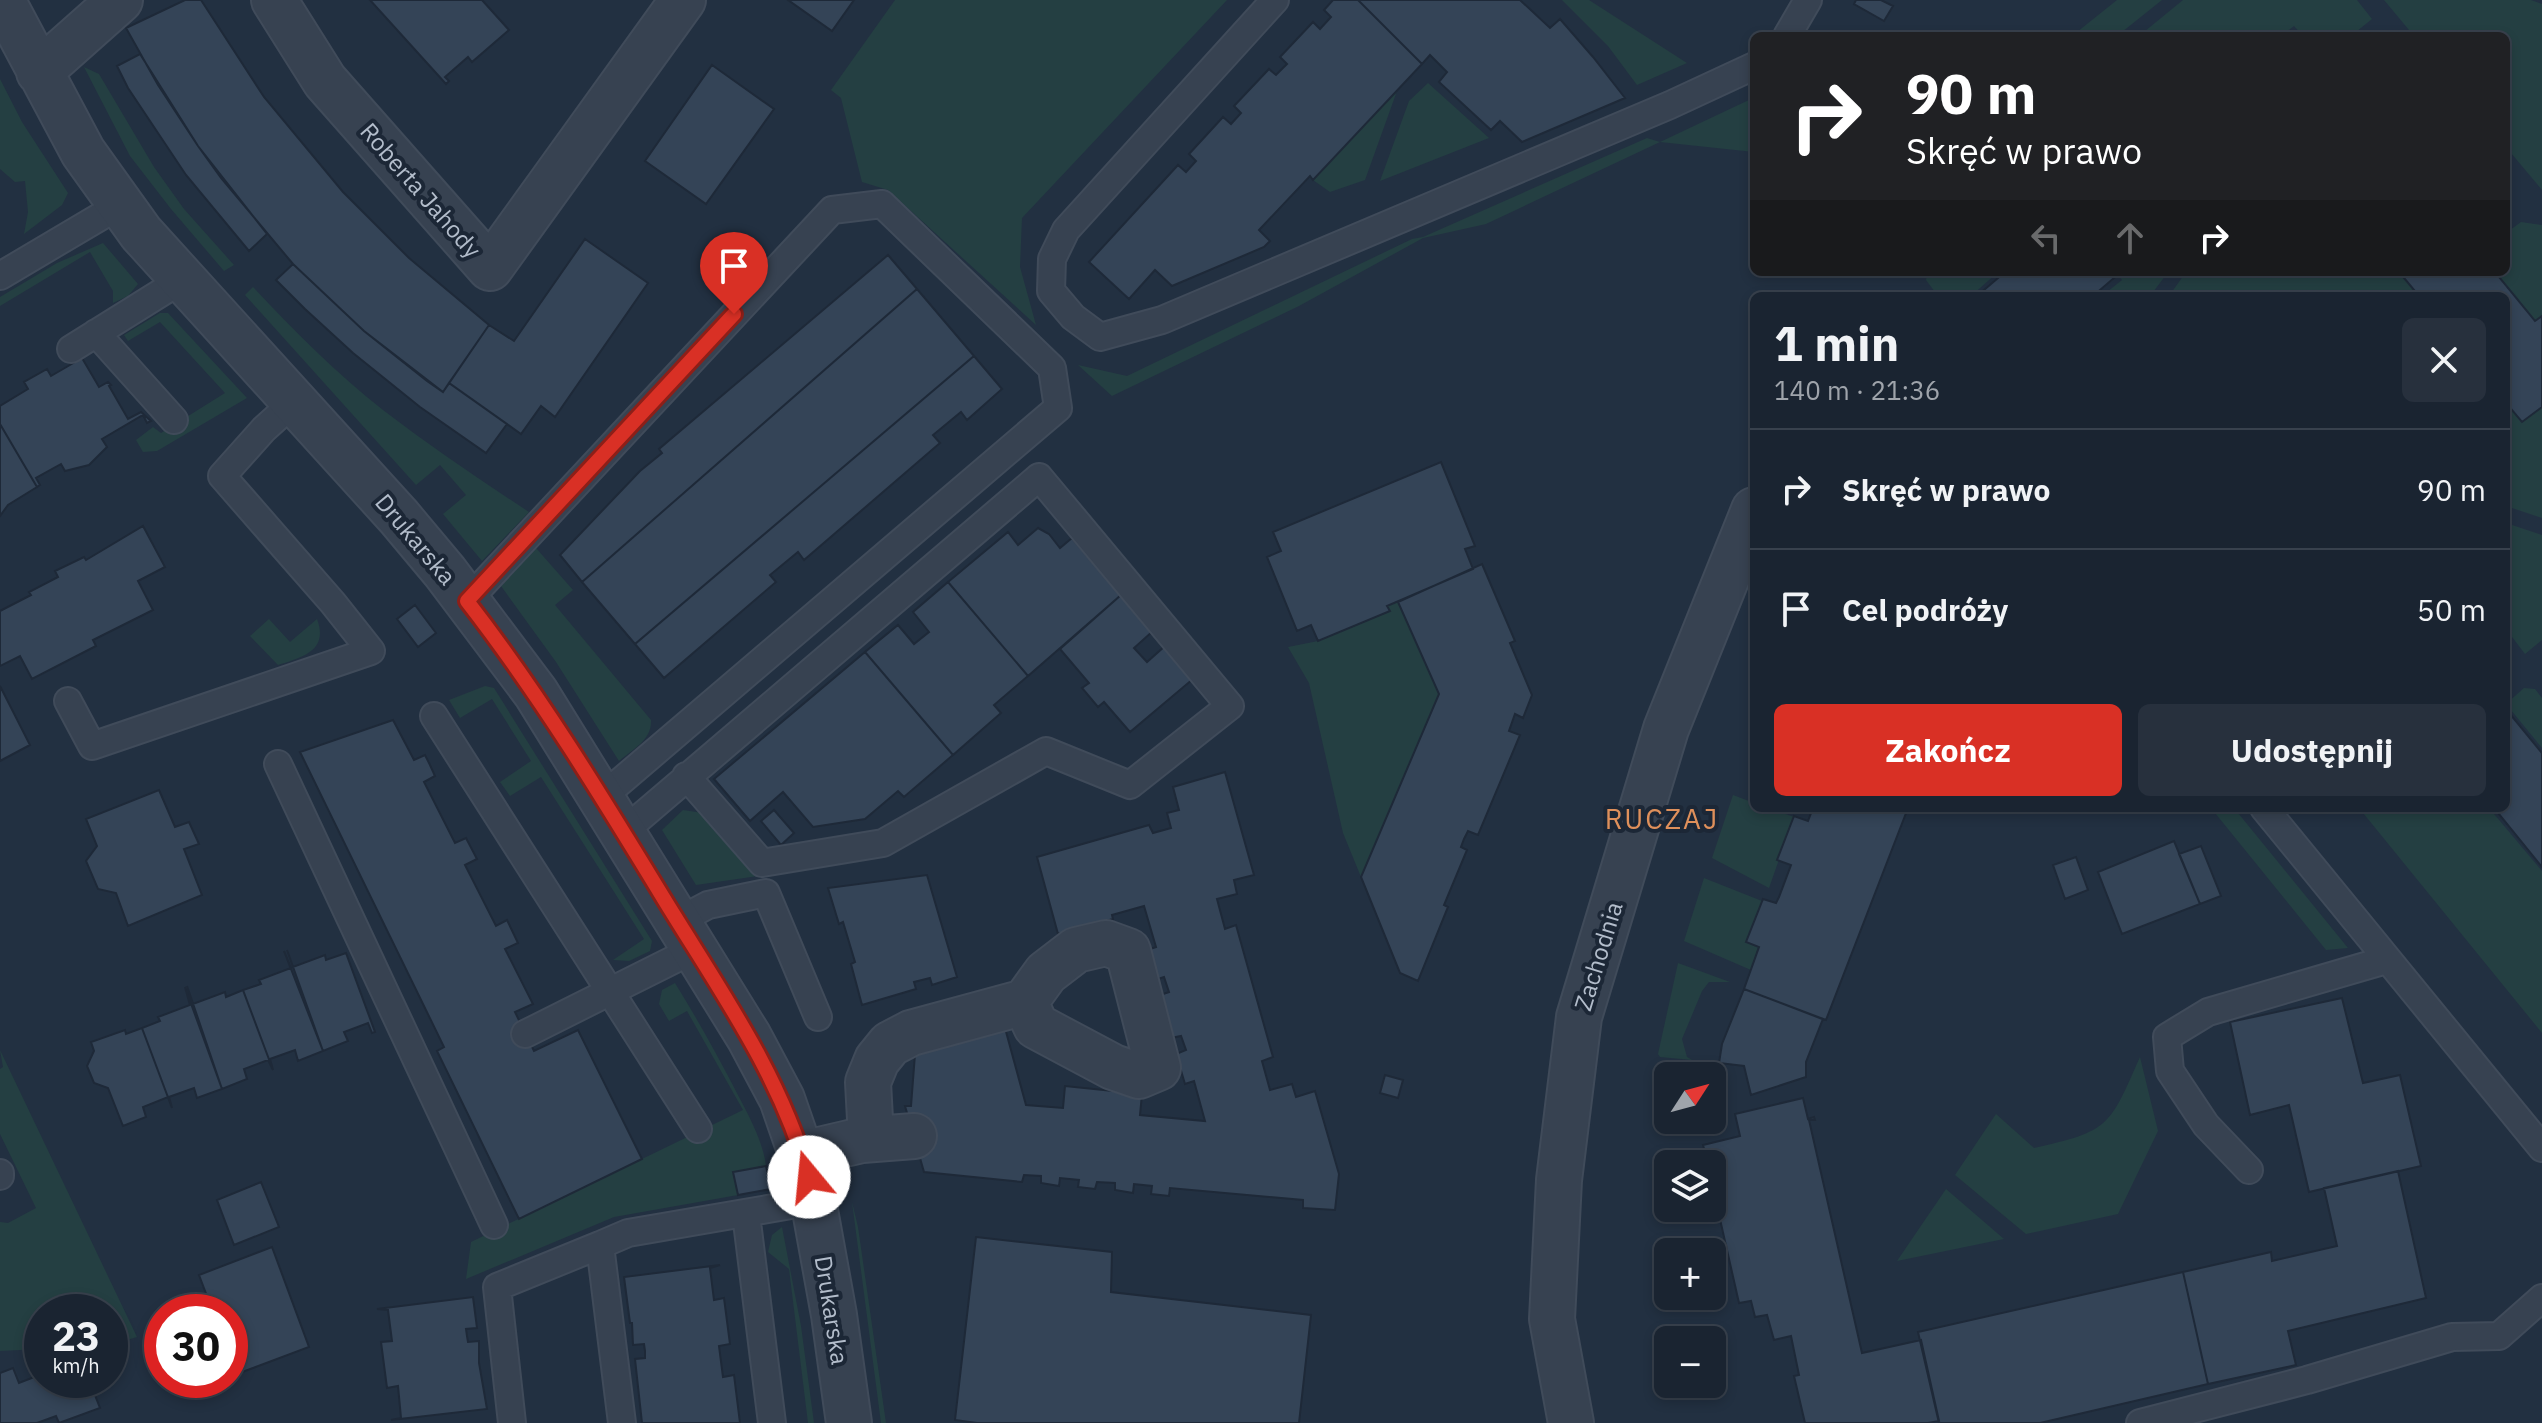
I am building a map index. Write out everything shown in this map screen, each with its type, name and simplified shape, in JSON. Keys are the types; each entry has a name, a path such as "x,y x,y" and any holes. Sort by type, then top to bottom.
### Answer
{"street":[{"path":"39,72 120,0"},
{"name":"Roberta Jahody","path":"274,0 325,81 490,268 683,0"},
{"name":"Drukarska","path":"4,12 83,152 120,205 399,517 536,693 768,1071 802,1154 814,1201 849,1423"},
{"name":"Zachodnia","path":"1571,1423 1552,1319 1559,1180 1579,1017 1666,729 1750,520"},
{"path":"871,1138 868,1082 871,1070 890,1044 911,1033 1025,1002"},
{"path":"802,1154 871,1138 914,1136"}],"lane":[{"path":"1275,0 1066,230 1052,259 1051,291 1073,317 1100,337 1162,320 1656,111 1750,68"},
{"path":"1789,32 1808,0"},
{"path":"467,601 832,210 882,204 1052,368 1058,408 612,815"},
{"path":"0,276 120,205"},
{"path":"71,349 183,279"},
{"path":"96,333 174,420"},
{"path":"68,701 92,746 371,651 222,476 264,429 294,402"},
{"path":"612,815 686,776 1039,477 1230,706 1130,785 1046,751 883,843 762,863 686,776"},
{"path":"434,716 698,1129"},
{"path":"278,764 437,1077 494,1225"},
{"path":"2267,812 2542,1148"},
{"path":"525,1034 610,992 686,935 708,905 766,893 818,1017"},
{"path":"2249,1170 2206,1125 2170,1071 2167,1037 2208,1012 2386,960"},
{"path":"512,1423 497,1287 628,1233 814,1201"},
{"path":"746,1214 772,1423"},
{"path":"600,1245 622,1423"},
{"path":"2140,1423 2307,1380 2452,1337 2499,1336 2542,1298"}],"green space":[{"path":"895,0 1227,0 1022,218 1020,267 1036,325 888,190 862,182 841,98 831,90"},
{"path":"1562,0 1589,0 1687,63 1637,85 1608,46"},
{"path":"2117,0 2162,0 2122,32 2077,32"},
{"path":"2183,0 2357,0 2372,19 2356,32 2299,32 2294,26 2286,32 2144,32"},
{"path":"2384,0 2531,0 2542,4 2542,190 2510,152 2510,32 2411,32"},
{"path":"84,67 99,74 154,167 184,209 234,265 224,271 130,156"},
{"path":"0,79 22,122 68,193 62,205 24,234 28,212 25,181 15,182 0,169"},
{"path":"1428,83 1489,138 1380,181 1409,101"},
{"path":"1397,91 1365,180 1330,192 1313,180"},
{"path":"1750,99 1750,152 1660,142"},
{"path":"1647,138 1660,142 1486,224 1423,238 1299,306 1112,396 1078,365 1127,376 1412,239 1423,237"},
{"path":"2521,222 2542,225 2542,316 2535,321 2498,276 2510,276 2510,230"},
{"path":"103,243 138,284 128,296 113,303 113,291 90,252 0,306 0,297 57,263"},
{"path":"1927,276 1994,276 1976,292 1935,292 1926,280"},
{"path":"2119,276 2165,276 2153,292 2107,292 2122,280"},
{"path":"2183,276 2402,276 2416,292 2172,292"},
{"path":"253,287 366,396 529,512 482,561 443,514 466,495 440,465 416,485 245,295"},
{"path":"160,313 168,313 247,398 157,451 143,452 136,440 153,427 161,433 225,393 160,322 128,341 124,335"},
{"path":"2542,407 2542,518 2510,507 2510,408 2522,422"},
{"path":"2510,524 2542,535 2542,640 2525,654 2510,634"},
{"path":"536,548 573,590 555,605 651,720 645,739 619,761 556,662 501,586"},
{"path":"1398,602 1439,694 1361,877 1343,833 1309,683 1288,647 1318,641 1389,612 1387,606"},
{"path":"269,619 290,642 317,619 320,630 316,646 304,655 278,665 250,636"},
{"path":"485,686 494,688 652,941 650,951 629,961 613,960 644,939 541,777 510,796 500,782 531,761 492,699 460,718 449,700"},
{"path":"2524,688 2535,689 2542,698 2542,748 2510,709 2510,700"},
{"path":"1733,795 1750,801 1750,812 1780,812 1794,817 1769,888 1712,858"},
{"path":"683,810 703,813 758,876 696,885 662,830"},
{"path":"2214,812 2237,812 2348,948 2326,950"},
{"path":"2362,812 2492,812 2542,871 2542,1033"},
{"path":"1704,878 1762,901 1746,942 1758,947 1751,970 1684,941"},
{"path":"1678,963 1730,982 1709,982 1702,991 1682,1039 1687,1057 1692,1060 1660,1057 1658,1054"},
{"path":"675,983 747,1113 759,1139 766,1166 733,1172 738,1195 614,1217 466,1279 471,1242 743,1110 687,1011 669,1021 659,1004 662,990"},
{"path":"0,1050 116,1294 24,1294 24,1350 0,1351 0,1222 8,1223 36,1208 0,1134 0,1069 3,1067"},
{"path":"2140,1057 2158,1131 2118,1214 2026,1234 1955,1175 1996,1114 2034,1148 2093,1130 2113,1112"},
{"path":"1946,1189 2004,1239 1897,1261"},
{"path":"852,1202 858,1227 886,1423 881,1423"},
{"path":"782,1227 801,1326 814,1423 808,1423 789,1269 768,1252 772,1235"},
{"path":"128,1318 137,1337 128,1340"}],"building":[{"path":"185,0 201,0 264,97 343,192 409,258 489,325 443,392 364,331 293,264 198,146 126,28"},
{"path":"370,0 482,0 509,30 472,62 468,57 445,77 449,81 446,84"},
{"path":"788,0 854,0 832,31"},
{"path":"1333,0 1358,0 1422,64 1313,180 1310,176 1259,230 1270,241 1264,247 1172,286 1155,270 1129,299 1089,262 1178,165 1186,172 1196,161 1189,154 1223,117 1231,124 1241,113 1234,106 1269,69 1276,75 1287,64 1280,57 1313,22 1320,29 1331,17 1324,10"},
{"path":"1358,0 1520,0 1550,28 1560,19 1625,98 1522,142 1500,121 1491,130 1439,82 1447,72 1430,55 1422,64"},
{"path":"1856,0 1881,0 1893,6 1884,21 1854,4"},
{"path":"140,54 198,146 267,234 249,251 186,175 128,88 117,66"},
{"path":"712,65 774,109 706,204 645,161"},
{"path":"585,239 648,283 555,417 541,406 521,434 449,383 489,325 514,341"},
{"path":"888,255 917,289 582,582 560,555 640,471 662,453 659,449"},
{"path":"293,264 364,331 427,381 443,392 449,383 507,424 486,453 420,407 305,309 276,280"},
{"path":"2000,276 2114,278 2098,292 1982,292"},
{"path":"2402,276 2498,276 2535,321 2542,316 2542,407 2522,422 2510,408 2510,292 2416,292"},
{"path":"917,289 974,356 635,644 582,582"},
{"path":"974,356 1002,389 967,420 961,412 933,435 940,443 804,560 798,552 770,575 776,582 664,678 635,644"},
{"path":"82,358 99,387 108,382 111,385 128,419 141,412 151,421 147,423 143,415 102,439 107,447 89,465 65,471 61,464 36,478 40,485 37,487 0,424 0,406 28,389 24,382 47,369 51,376"},
{"path":"0,424 37,487 8,505 0,516"},
{"path":"1441,462 1475,546 1465,549 1473,569 1387,606 1390,611 1318,641 1311,625 1297,631 1267,557 1281,551 1273,532"},
{"path":"143,526 165,567 138,581 153,610 93,640 96,646 32,679 20,656 0,666 0,611 58,577 55,571 84,557 86,560"},
{"path":"1038,528 1049,534 1060,548 1072,538 1121,595 1028,676 948,582 1008,532 1018,545"},
{"path":"1482,564 1515,641 1510,643 1532,695 1523,718 1515,714 1509,731 1520,735 1478,835 1468,831 1464,839 1461,847 1467,850 1418,981 1400,973 1361,877 1439,694 1398,602"},
{"path":"948,582 1028,676 994,705 1001,713 953,755 865,652 898,625 914,644 929,632 913,612"},
{"path":"1121,595 1153,631 1134,648 1147,662 1165,646 1193,679 1130,732 1104,702 1098,707 1082,688 1089,683 1060,649"},
{"path":"415,605 436,633 418,647 397,619"},
{"path":"865,652 953,755 904,797 898,791 865,819 813,827 783,792 750,821 714,779"},
{"path":"0,686 30,745 0,761"},
{"path":"2510,714 2542,753 2542,867 2497,812 2510,812"},
{"path":"393,720 414,760 425,755 435,776 424,782 455,843 466,838 477,859 465,865 496,926 507,920 518,943 505,949 533,1004 515,1012 534,1051 578,1030 642,1159 519,1219 437,1051 444,1047 300,752"},
{"path":"1225,772 1254,875 1234,880 1237,894 1217,899 1225,929 1236,925 1273,1057 1262,1061 1270,1090 1292,1084 1296,1097 1315,1091 1339,1174 1335,1210 1303,1208 1303,1200 1170,1188 1169,1196 1151,1194 1152,1186 1134,1184 1133,1193 1115,1190 1115,1183 1097,1182 1095,1189 1078,1187 1079,1180 1060,1178 1059,1186 1041,1183 1041,1176 1024,1175 1022,1182 924,1172 905,1106 911,1106 915,1054 1005,1028 1026,1105 1063,1108 1065,1086 1142,1094 1140,1115 1205,1121 1194,1081 1185,1084 1176,1054 1186,1050 1181,1036 1171,1038 1160,995 1169,992 1164,977 1155,980 1147,950 1156,947 1144,906 1112,915 1113,919 1058,934 1037,857 1149,825 1153,833 1171,828 1167,813 1179,810 1173,787"},
{"path":"159,790 175,827 189,822 199,844 184,849 202,895 128,926 116,893 98,889 86,861 97,846 86,819"},
{"path":"774,810 794,833 781,845 761,821"},
{"path":"1811,812 1906,812 1826,1020 1744,989 1759,947 1746,942 1763,899 1776,903 1791,865 1777,860 1794,816 1808,821"},
{"path":"2174,841 2200,904 2122,934 2098,872"},
{"path":"2201,846 2221,896 2200,904 2179,854"},
{"path":"2076,857 2088,890 2065,899 2053,865"},
{"path":"927,875 957,977 932,985 930,978 914,982 916,989 862,1005 851,964 855,962 843,922 839,924 828,888"},
{"path":"346,953 375,1032 372,1033 368,1023 344,1032 348,1041 323,1051 293,967 325,955 326,960"},
{"path":"291,968 323,1051 298,1061 295,1050 270,1059 273,1070 243,990 261,984 259,980"},
{"path":"185,987 222,1089 197,1098 194,1088 169,1097 172,1108 142,1028 160,1021 158,1017 190,1005"},
{"path":"1744,989 1823,1019 1806,1062 1806,1077 1751,1095 1744,1066 1719,1062 1722,1044"},
{"path":"243,990 273,1070 268,1060 244,1069 247,1079 222,1089 193,1004 225,992 226,997"},
{"path":"2342,998 2363,1083 2400,1075 2421,1166 2309,1192 2289,1105 2250,1115 2230,1022"},
{"path":"142,1028 168,1097 143,1107 146,1117 123,1126 108,1088 94,1083 87,1066 94,1051 91,1042 125,1030 126,1034"},
{"path":"1385,1075 1403,1080 1398,1098 1380,1093"},
{"path":"1803,1098 1808,1119 1814,1117 1815,1120 1809,1120 1862,1353 1921,1340 1939,1421 1805,1423 1794,1376 1799,1375 1791,1336 1774,1340 1767,1315 1755,1317 1751,1301 1739,1303 1721,1222 1726,1222 1726,1150 1704,1150 1703,1145 1740,1136 1735,1114"},
{"path":"766,1166 771,1189 738,1195 733,1172"},
{"path":"2398,1171 2426,1298 2288,1331 2296,1365 2208,1384 2183,1272 2271,1252 2272,1261 2337,1246 2324,1188"},
{"path":"261,1182 279,1227 234,1245 217,1200"},
{"path":"976,1237 1112,1252 1111,1292 1311,1315 1299,1423 977,1423 955,1420"},
{"path":"272,1247 309,1347 248,1370 248,1294 206,1294 199,1275"},
{"path":"720,1265 710,1268 714,1300 724,1298 730,1344 719,1346 723,1377 734,1375 740,1423 642,1423 635,1359 645,1358 645,1351 644,1344 633,1345 624,1277"},
{"path":"2183,1272 2208,1384 2040,1423 1939,1423 1918,1332"},
{"path":"473,1297 477,1328 466,1329 468,1342 479,1341 479,1363 487,1409 391,1420 401,1418 398,1386 387,1388 381,1342 392,1341 388,1310 377,1309"},
{"path":"13,1368 19,1383 24,1381 24,1398 96,1398 100,1408 59,1423 56,1416 37,1423 0,1423 0,1373"}],"district":[{"name":"RUCZAJ","path":"1662,818"}],"route":[{"path":"734,314 467,601 536,693 749,1037 782,1099 809,1177"}]}
